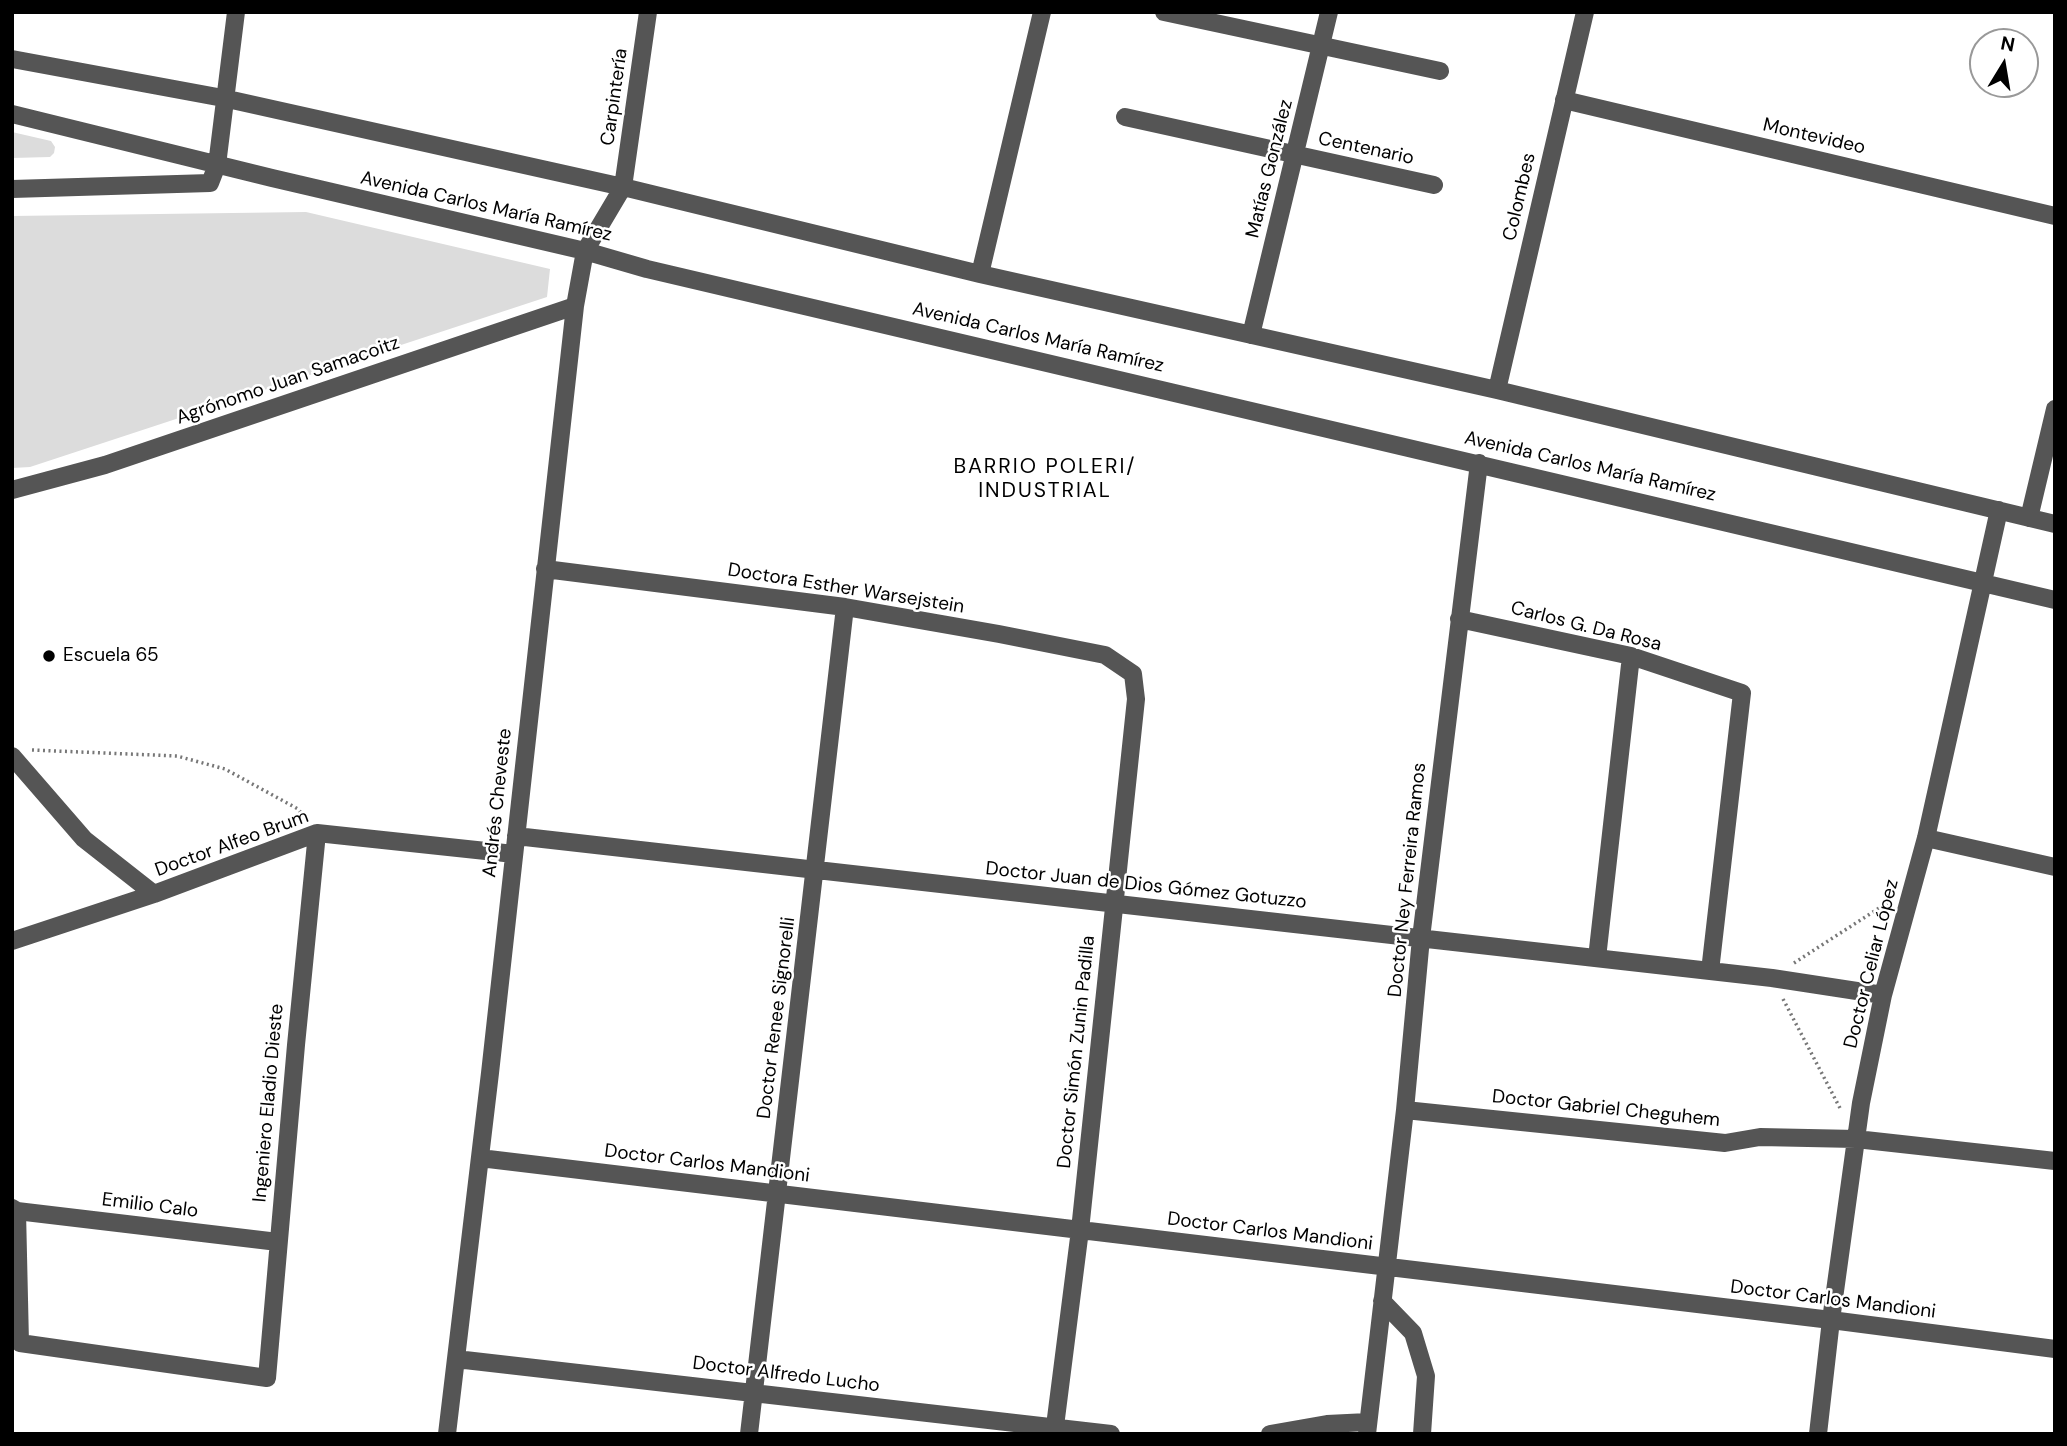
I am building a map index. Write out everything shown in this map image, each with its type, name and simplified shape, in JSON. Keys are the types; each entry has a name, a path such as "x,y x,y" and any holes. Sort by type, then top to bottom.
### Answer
{"street":[{"path":"12,189 210,183 217,165 223,98 236,12"},
{"name":"Carpintería","path":"623,187 648,12"},
{"path":"980,274 1042,12"},
{"name":"Matías González","path":"1251,335 1329,12"},
{"name":"Colombes","path":"1497,390 1585,12"},
{"path":"1173,13 1440,71"},
{"path":"12,59 223,98 623,187 980,274 1497,390 2055,524"},
{"name":"Montevideo","path":"1564,100 2055,216"},
{"name":"Avenida Carlos María Ramírez","path":"12,114 585,251 647,269 2055,600"},
{"name":"Centenario","path":"1125,117 1434,185"},
{"name":"Andrés Cheveste","path":"446,1434 480,1158 575,306 585,251 623,187"},
{"name":"Agrónomo Juan Samacoitz","path":"12,490 105,465 575,306"},
{"path":"2029,518 2055,409"},
{"name":"Doctor Ney Ferreira Ramos","path":"1368,1428 1405,1110 1421,938 1479,463"},
{"name":"Doctor Celiar López","path":"1818,1434 1861,1103 1884,995 1926,838 1999,510"},
{"name":"Doctora Esther Warsejstein","path":"545,569 845,607 1105,655 1133,674"},
{"name":"Doctor Renee Signorelli","path":"749,1434 845,607"},
{"name":"Carlos G. Da Rosa","path":"1459,618 1631,656 1742,694 1710,971"},
{"path":"1597,958 1631,656"},
{"name":"Doctor Simón Zunin Padilla","path":"1055,1431 1080,1230 1136,699 1133,674"},
{"path":"19,753 84,839 154,894"},
{"name":"Doctor Alfeo Brum","path":"12,942 154,894 317,833 514,854"},
{"name":"Ingeniero Eladio Dieste","path":"15,1209 20,1343 267,1378 317,833"},
{"name":"Doctor Juan de Dios Gómez Gotuzzo","path":"516,836 1772,978 1884,995"},
{"path":"1926,838 2055,867"},
{"name":"Doctor Gabriel Cheguhem","path":"1405,1110 1725,1143 1760,1137 1856,1139 2055,1161"},
{"name":"Doctor Carlos Mandioni","path":"480,1158 2055,1349"},
{"name":"Emilio Calo","path":"15,1209 278,1242"},
{"path":"1382,1301 1413,1333 1426,1376 1422,1434"},
{"name":"Doctor Alfredo Lucho","path":"456,1359 1055,1431 1111,1434"},
{"path":"1270,1434 1327,1424 1368,1428"}],"path":[{"path":"19,753 177,756 225,769 298,809 317,833"},
{"path":"1856,1139 1772,978 1913,886"}],"shaded area":[{"path":"12,132 51,141 55,147 54,153 50,157 12,158"},
{"path":"306,212 550,269 547,297 30,467 12,468 12,216"}],"place":[{"name":"Escuela 65","path":"49,656"}],"district":[{"name":"BARRIO POLERI/ INDUSTRIAL","path":"1045,479"}]}
